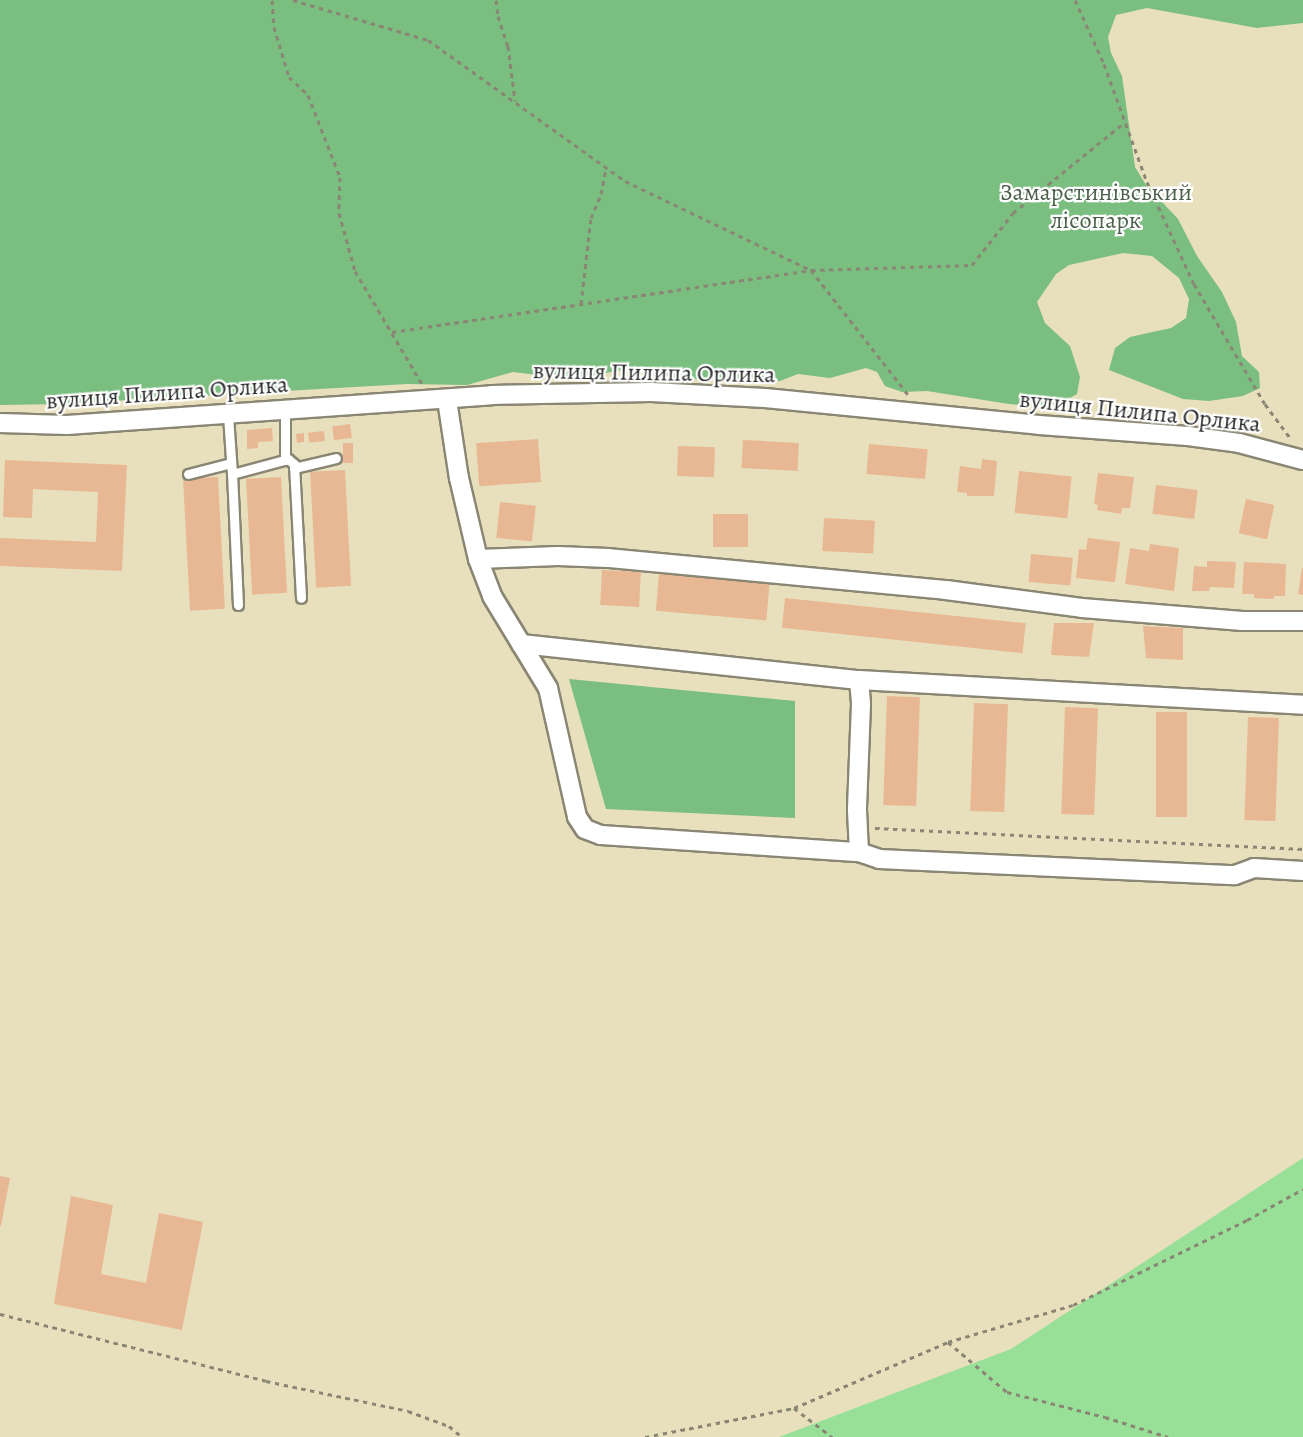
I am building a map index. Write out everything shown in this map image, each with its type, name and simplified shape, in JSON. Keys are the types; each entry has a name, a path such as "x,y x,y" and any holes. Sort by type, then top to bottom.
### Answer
{"street":[{"name":"вулиця Пилипа Орлика","path":"0,423 68,425 440,401 492,395 651,392 765,398 1188,436 1299,452"},
{"path":"440,401 478,559 492,596 548,687 577,817 585,829 601,835 859,852 879,860 1234,875 1254,868 1303,871"},
{"path":"478,559 558,556 619,559 946,590 1082,608 1231,620 1303,621"},
{"path":"521,644 859,680 1303,705"},
{"path":"859,680 861,704 857,810 859,852"}],"lane":[{"path":"285,410 285,460"},
{"path":"228,415 238,605"},
{"path":"294,468 336,458"},
{"path":"232,474 285,460 293,461 302,598"},
{"path":"188,474 231,463"}],"path":[{"path":"272,0 274,27 289,76 308,95 340,177 339,213 355,271 392,332 440,401"},
{"path":"293,0 428,40 625,181 811,270 923,414"},
{"path":"496,0 498,16 508,46 515,102"},
{"path":"1075,0 1104,64 1146,182 1194,284 1265,404 1299,452"},
{"path":"392,332 811,270 972,265 1012,213 1125,122"},
{"path":"581,304 591,218 601,194 606,168"},
{"path":"875,828 1303,849"},
{"path":"645,1437 794,1408 948,1342 1073,1305 1247,1220 1303,1189"},
{"path":"0,1314 266,1381 408,1412 449,1426 462,1437"},
{"path":"948,1342 1006,1392 1105,1417 1168,1437"},
{"path":"794,1408 832,1437"}],"green space":[{"name":"Замарстинівський лісопарк","path":"0,0 1303,0 1303,23 1257,28 1147,8 1116,15 1108,37 1111,53 1122,76 1135,167 1146,185 1178,219 1197,256 1222,292 1236,322 1242,356 1259,372 1260,388 1243,396 1209,401 1183,399 1109,370 1115,348 1130,337 1171,328 1186,318 1189,299 1179,278 1152,256 1123,253 1069,265 1056,274 1037,302 1045,323 1070,346 1080,377 1077,394 1059,404 1036,406 1009,404 927,391 902,392 885,386 877,372 866,368 830,378 798,374 780,381 755,383 728,378 679,380 651,370 628,369 572,379 513,372 467,385 407,384 62,404 0,405"},
{"path":"569,679 795,701 795,818 606,809"},
{"path":"1303,1158 1303,1437 779,1437 1011,1349"}],"building":[{"path":"350,424 352,438 334,440 332,427"},
{"path":"272,428 273,441 258,442 258,448 247,449 247,430"},
{"path":"324,431 325,441 309,443 308,433"},
{"path":"304,433 304,442 297,443 296,434"},
{"path":"538,439 541,482 479,486 476,443"},
{"path":"743,440 799,443 797,471 742,468"},
{"path":"343,443 353,443 353,463 343,463"},
{"path":"869,444 928,449 925,479 866,474"},
{"path":"678,446 715,447 714,477 677,476"},
{"path":"982,459 997,461 994,496 967,496 967,493 957,492 960,466 981,469"},
{"path":"5,460 127,465 122,571 0,566 0,538 96,542 98,492 33,489 32,518 3,517"},
{"path":"345,470 351,586 316,588 310,472"},
{"path":"1019,471 1072,477 1067,518 1015,513"},
{"path":"1098,473 1134,477 1130,508 1122,508 1121,514 1097,510 1098,505 1094,504"},
{"path":"218,477 225,609 190,611 183,479"},
{"path":"281,477 287,593 252,595 246,479"},
{"path":"1156,485 1198,490 1194,519 1152,514"},
{"path":"1246,499 1274,505 1267,539 1239,533"},
{"path":"500,502 536,506 532,542 496,538"},
{"path":"713,514 748,514 748,547 713,547"},
{"path":"824,518 875,521 873,554 822,551"},
{"path":"1088,538 1120,542 1115,582 1076,578 1079,549 1086,550"},
{"path":"1150,544 1179,548 1174,591 1125,584 1130,548 1149,551"},
{"path":"1031,554 1073,558 1070,586 1029,582"},
{"path":"1207,561 1236,562 1234,588 1210,587 1209,591 1192,591 1194,566 1207,567"},
{"path":"1244,562 1286,564 1285,596 1274,596 1274,599 1254,598 1254,594 1242,594"},
{"path":"1303,568 1303,595 1298,594"},
{"path":"602,570 641,572 639,607 600,605"},
{"path":"659,574 770,584 766,621 656,611"},
{"path":"785,598 1026,623 1023,653 782,628"},
{"path":"1054,623 1094,623 1089,657 1051,655"},
{"path":"1143,626 1183,628 1183,660 1146,658"},
{"path":"887,696 920,697 916,806 883,805"},
{"path":"974,703 1008,704 1004,812 970,811"},
{"path":"1065,707 1098,708 1094,815 1061,814"},
{"path":"1156,712 1187,712 1187,817 1156,817"},
{"path":"1248,717 1279,718 1275,821 1244,820"},
{"path":"0,1176 10,1178 1,1226 0,1226"},
{"path":"71,1196 113,1205 101,1274 146,1283 159,1213 203,1222 182,1330 54,1304"}]}
